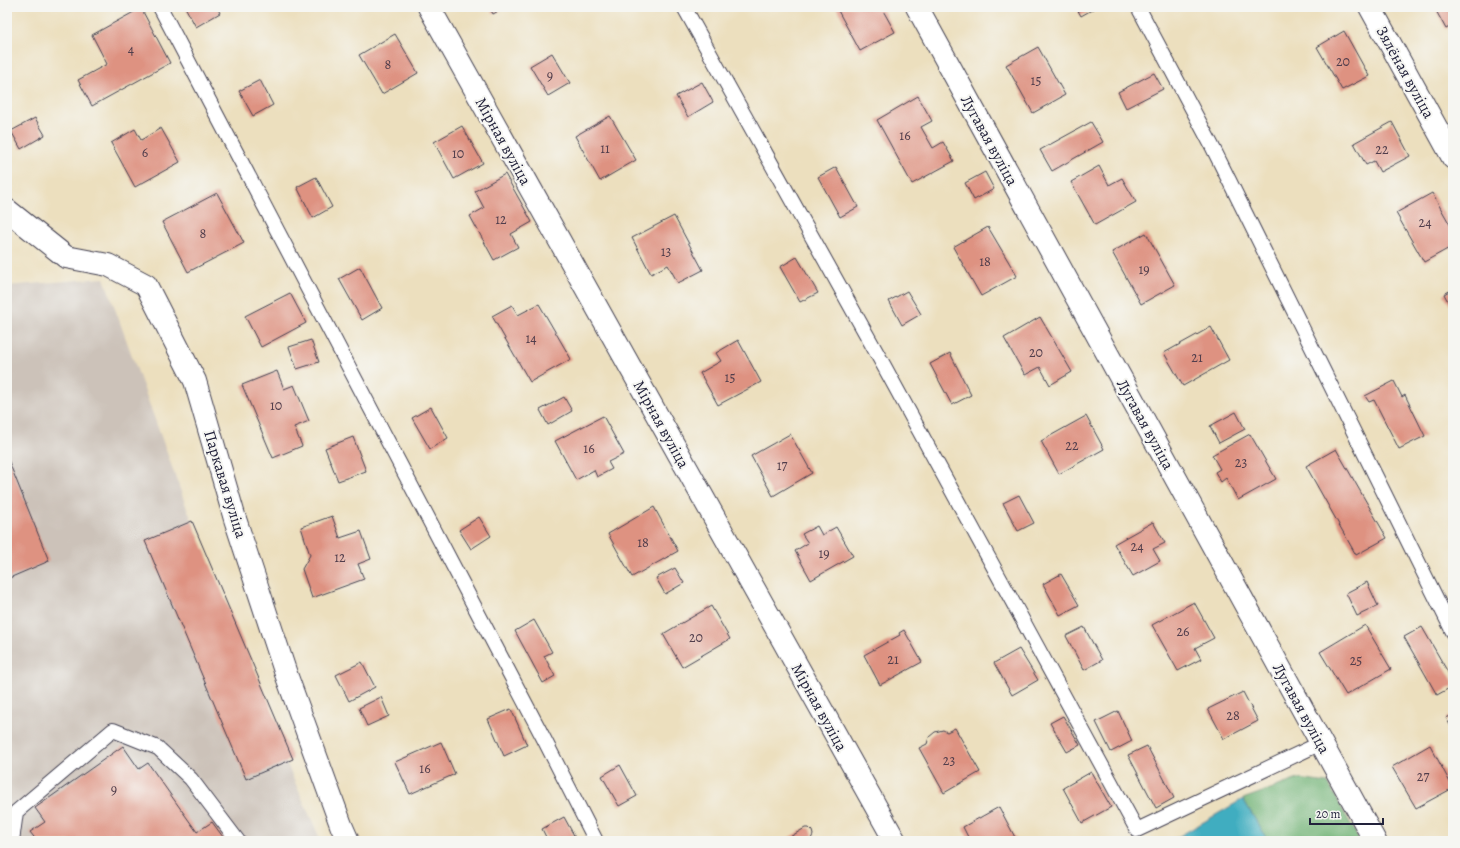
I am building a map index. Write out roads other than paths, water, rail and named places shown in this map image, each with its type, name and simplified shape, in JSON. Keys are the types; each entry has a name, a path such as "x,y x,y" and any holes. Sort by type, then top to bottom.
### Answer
{"street":[{"name":"Мірная вуліца","path":"429,7 895,841"},
{"name":"Лугавая вуліца","path":"916,7 1375,841"},
{"name":"Зялёная вуліца","path":"1370,7 1453,158"},
{"name":"Паркавая вуліца","path":"7,210 66,257 108,265 146,285 195,381 236,519 286,674 348,841"}],"lane":[{"path":"160,7 596,841"},
{"path":"684,7 876,352 1137,830 1321,743"},
{"path":"1138,7 1212,146 1453,632"},
{"path":"12,841 16,812 113,730 158,748 191,779 238,841"}],"water":[{"path":"1243,799 1268,841 1171,841"}]}
